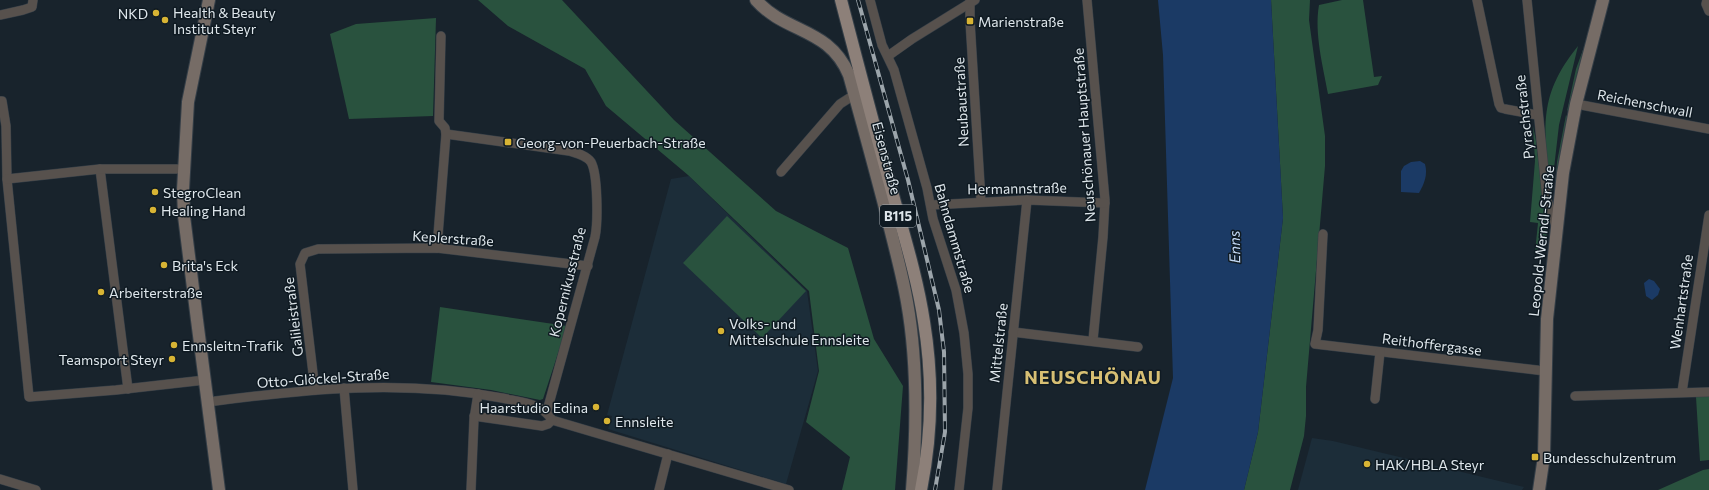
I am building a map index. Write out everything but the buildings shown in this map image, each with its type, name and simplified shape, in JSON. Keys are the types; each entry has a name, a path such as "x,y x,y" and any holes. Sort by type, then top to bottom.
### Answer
{"main road":[{"name":"Eisenstraße","path":"840,0 920,300 929,364 929,437 921,490"}],"street":[{"path":"0,15 32,7 33,0"},
{"path":"209,0 194,63 187,109 183,168 184,216 219,490"},
{"name":"Eisenstraße","path":"756,0 772,16 812,34 833,49 845,67 854,95 897,254 907,302 914,352 916,410 916,442 912,490"},
{"name":"Bahndammstraße","path":"870,0 882,45 894,70 933,219 956,290 964,333 968,374 968,408 959,490"},
{"name":"Neuschönauer Hauptstraße","path":"1088,0 1105,203 1093,340"},
{"path":"1477,0 1499,104 1505,109 1537,115"},
{"name":"Pyrachstraße","path":"1526,0 1547,200 1557,229"},
{"name":"Leopold-Werndl-Straße","path":"1539,490 1544,456 1547,319 1563,173 1576,104 1603,0"},
{"path":"1707,0 1709,11"},
{"path":"888,56 972,1"},
{"name":"Neubaustraße","path":"972,1 970,22 981,202"},
{"path":"437,248 446,134 445,128 439,120 441,36"},
{"path":"781,172 840,104 854,95"},
{"path":"1,101 6,126 7,179 29,397 128,389 205,380"},
{"name":"Reichenschwall","path":"1576,104 1709,129"},
{"name":"Kopernikusstraße","path":"446,134 551,148 586,157 593,168 597,216 594,244 547,411"},
{"path":"7,179 100,169 183,168"},
{"path":"100,169 128,389"},
{"name":"Hermannstraße","path":"930,205 1027,200 1105,203"},
{"name":"Mittelstraße","path":"997,490 1027,200"},
{"name":"Wenhartstraße","path":"1682,392 1709,215"},
{"name":"Reithoffergasse","path":"1323,234 1318,330 1315,344 1545,371"},
{"name":"Keplerstraße","path":"300,264 305,253 318,249 437,248 588,266"},
{"name":"Galileistraße","path":"300,264 316,390"},
{"path":"1013,332 1093,340 1138,347"},
{"path":"1375,398 1380,352"},
{"path":"344,388 353,490"},
{"name":"Otto-Glöckel-Straße","path":"208,402 344,388 412,388 478,394 524,402 547,411"},
{"path":"1575,396 1709,392"},
{"path":"471,490 474,416 478,394"},
{"path":"547,411 552,420 789,490"},
{"path":"474,416 542,426 548,424 552,420"},
{"path":"659,490 668,454"},
{"path":"0,482 36,490"}],"shaded area":[{"name":"Volks- und Mittelschule Ennsleite","path":"689,176 807,291 818,371 786,484 608,429 612,416 607,415 671,179"},
{"name":"HAK/HBLA Steyr","path":"1312,438 1333,441 1524,487 1522,490 1298,490"}],"green space":[{"path":"478,0 562,0 674,120 776,211 848,248 874,339 903,386 895,490 842,490 850,457 806,422 819,371 809,291 688,175 606,106 585,69 508,26"},
{"path":"1271,0 1310,0 1309,20 1325,136 1325,166 1306,387 1304,436 1290,490 1244,490 1258,432 1283,218"},
{"path":"1342,0 1363,0 1374,77 1382,76 1378,85 1328,94 1318,38 1319,5"},
{"path":"436,18 433,116 349,119 330,34 356,24"},
{"path":"1578,46 1559,125 1551,194 1546,134 1546,117 1549,100 1564,65"},
{"path":"1584,47 1570,108 1567,111 1576,69"},
{"path":"1566,115 1567,117 1554,198 1557,162"},
{"path":"1533,126 1547,232 1544,252 1535,252 1538,223 1530,222 1535,161"},
{"path":"727,216 806,291 762,338 683,263"},
{"path":"440,307 567,326 543,399 540,400 491,390 431,382"},
{"path":"1696,397 1709,397 1709,460 1700,461"},
{"path":"1709,469 1709,490 1658,490 1703,470"}],"water":[{"name":"Enns","path":"1158,0 1271,0 1283,218 1258,432 1244,490 1145,490 1173,378 1163,55"},
{"path":"1420,161 1425,164 1426,176 1419,193 1401,192 1401,171 1404,166 1411,162"},
{"path":"1649,279 1654,281 1660,289 1658,295 1652,300 1646,296 1644,283"}],"railway":[{"path":"858,0 908,180 939,310 944,352 945,432 935,490"}],"place":[{"name":"NKD","path":"156,13"},
{"name":"Health & Beauty Institut Steyr","path":"165,20"},
{"name":"Marienstraße","path":"970,21"},
{"name":"Georg-von-Peuerbach-Straße","path":"508,142"},
{"name":"StegroClean","path":"155,192"},
{"name":"Healing Hand","path":"153,210"},
{"name":"Brita's Eck","path":"164,265"},
{"name":"Arbeiterstraße","path":"101,292"},
{"name":"Volks- und Mittelschule Ennsleite","path":"721,331"},
{"name":"Ennsleitn-Trafik","path":"174,345"},
{"name":"Teamsport Steyr","path":"172,359"},
{"name":"Haarstudio Edina","path":"596,407"},
{"name":"Ennsleite","path":"607,421"},
{"name":"Bundesschulzentrum","path":"1535,457"},
{"name":"HAK/HBLA Steyr","path":"1367,464"}],"district":[{"name":"NEUSCHÖNAU","path":"1093,377"}]}
